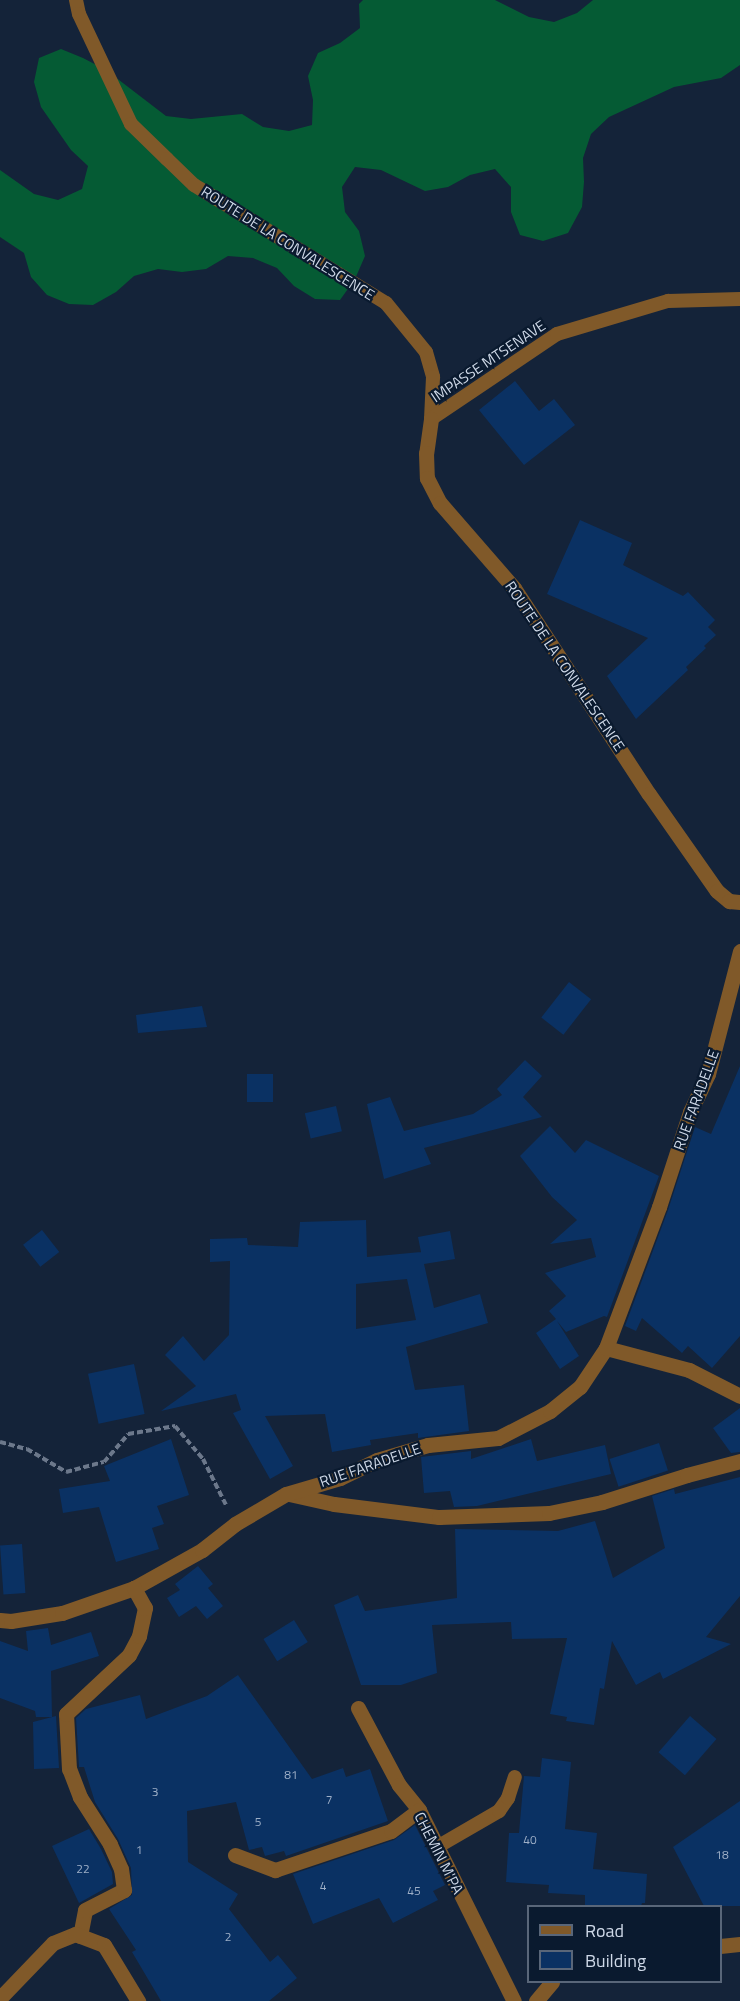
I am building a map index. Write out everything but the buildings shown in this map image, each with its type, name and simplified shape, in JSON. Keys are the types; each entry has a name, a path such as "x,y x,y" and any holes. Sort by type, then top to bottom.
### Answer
{"street":[{"name":"ROUTE DE LA CONVALESCENCE","path":"430,419 426,478 440,502 514,588 649,794 717,891 729,901 740,902"},
{"name":"RUE FARADELLE","path":"0,1620 11,1621 62,1613 134,1588 202,1550 236,1524 286,1494 340,1478 377,1460 428,1445 498,1438 565,1401 580,1387 606,1348 659,1207 690,1112 708,1074 740,951"},
{"path":"606,1348 689,1370 740,1396"},
{"path":"286,1494 334,1504 440,1517 549,1513 602,1502 740,1461"},
{"path":"80,1936 85,1910 124,1890 121,1869 110,1844 80,1797 69,1769 66,1714 83,1695 129,1655 139,1636 145,1608 134,1588"},
{"name":"CHEMIN M'PA","path":"358,1708 399,1785 418,1810 514,2001"},
{"path":"234,1855 275,1870 391,1831 418,1810"},
{"path":"0,1998 53,1944 75,1934 104,1945 138,2001"},
{"path":"722,1946 740,1944"},
{"path":"536,2001 551,1983"}],"lane":[{"name":"ROUTE DE LA CONVALESCENCE","path":"76,0 131,124 194,185 386,303 426,352 433,377 430,419"},
{"name":"IMPASSE MTSENAVE","path":"430,419 557,334 668,301 740,299"},
{"path":"437,1847 499,1811 508,1798 515,1777"}],"path":[{"path":"0,1442 27,1449 66,1472 104,1462 128,1434 175,1426 203,1459 236,1524"}],"green space":[{"path":"363,0 495,0 529,17 554,22 577,13 593,0 740,0 740,65 721,78 674,87 609,117 591,134 583,158 582,207 568,233 543,241 520,235 511,212 511,187 495,169 470,175 448,187 425,191 381,170 355,167 342,187 345,212 359,231 365,256 355,279 340,300 315,299 294,286 277,268 253,258 228,256 206,269 182,272 158,269 134,276 116,292 93,305 69,304 47,295 31,277 24,253 0,237 0,170 34,194 58,200 82,189 88,166 71,150 41,107 34,82 39,58 61,49 83,58 106,70 166,116 191,119 242,114 263,127 289,131 312,125 313,100 308,76 318,53 340,43 360,28 359,4"}]}
